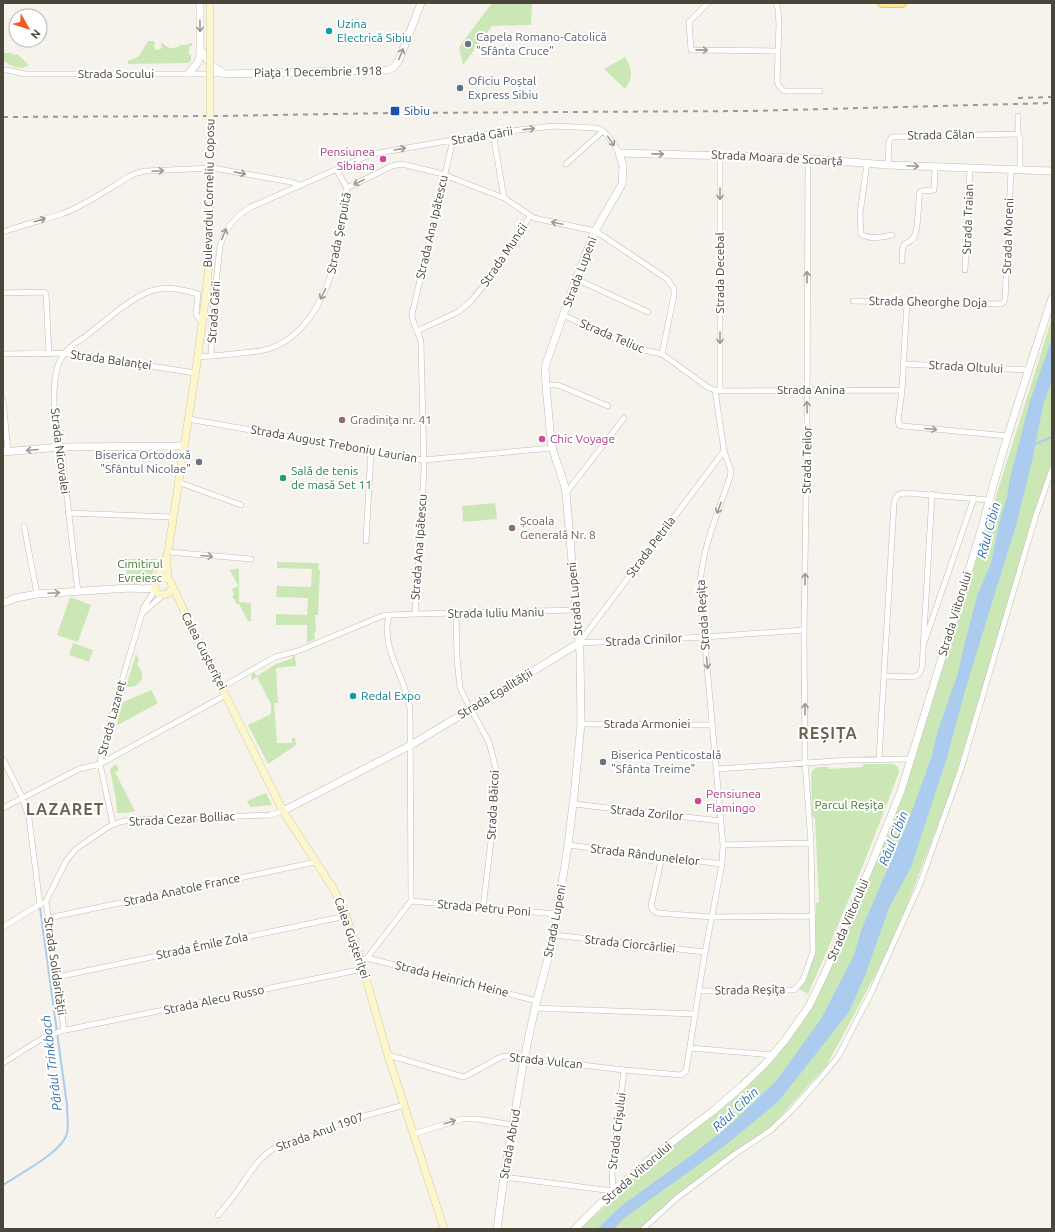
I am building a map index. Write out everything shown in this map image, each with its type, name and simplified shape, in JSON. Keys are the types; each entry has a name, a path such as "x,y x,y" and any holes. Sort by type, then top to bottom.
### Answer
{"main road":[{"name":"Bulevardul Corneliu Coposu","path":"202,323 208,275 210,231 210,3"},
{"path":"882,3 902,3"},
{"path":"167,554 154,583 154,589 158,594 165,594 171,590 172,586 168,579 167,554 202,323"},
{"path":"157,579 163,577 168,579"},
{"name":"Calea Gușteriței","path":"172,586 283,811 337,895 346,916 364,959 363,969 388,1055 444,1229"},
{"name":"Calea Gușteriței","path":"165,594 172,596 180,604"}],"street":[{"path":"189,74 198,62 200,49 200,3"},
{"path":"708,3 689,22 691,50 778,51"},
{"path":"780,3 777,6 777,82 784,90 820,91"},
{"name":"Piața 1 Decembrie 1918","path":"225,74 388,70 394,67 400,60 419,4"},
{"path":"200,49 212,65 225,74"},
{"name":"Strada Socului","path":"3,66 5,70 25,74 225,74"},
{"path":"1018,116 1020,170"},
{"name":"Strada Gării","path":"211,356 212,320 222,237 226,229 242,212 299,185 369,155 493,133 554,126 596,128 603,131"},
{"path":"566,164 603,131 619,152"},
{"path":"493,133 504,198"},
{"name":"Strada Călan","path":"888,165 889,141 892,137 1018,134"},
{"name":"Strada Ana Ipătescu","path":"222,687 276,657 298,651 382,616 415,614 424,477 421,342 412,320 412,314 453,140"},
{"name":"Strada Moara de Scoarță","path":"619,152 808,158 888,165 1052,171"},
{"name":"Strada Lupeni","path":"524,1059 554,935 574,804 581,724 579,643 566,493 564,482 552,448 549,432 545,368 563,315 595,232 622,184 623,166 619,152"},
{"name":"Strada Decebal","path":"718,390 720,155"},
{"name":"Strada Teilor","path":"805,762 804,630 808,158"},
{"path":"867,163 860,214 861,234 870,237 892,235"},
{"name":"Strada Șerpuită","path":"198,357 253,352 272,348 288,339 307,320 320,301 329,280 332,271 347,188 397,164 402,164 444,176 504,198 530,216 537,219 595,232"},
{"path":"902,261 904,245 911,241 914,237 918,219 920,192 934,190 935,167"},
{"path":"3,232 63,214 130,176 145,171 213,168 291,182 299,185"},
{"name":"Strada Traian","path":"966,270 970,168"},
{"path":"336,169 347,188"},
{"name":"Strada Moreni","path":"1004,302 1011,170"},
{"name":"Strada Muncii","path":"417,331 458,312 471,301 498,268 530,216"},
{"path":"595,232 662,275 671,284 674,289 674,295 662,354 705,386 718,390"},
{"path":"576,280 648,312"},
{"path":"64,353 126,305 141,295 155,290 169,288 180,289 198,294 196,314 202,323"},
{"path":"3,293 44,292 46,294 49,354"},
{"name":"Strada Viitorului","path":"576,1229 613,1191 650,1159 734,1094 753,1076 800,1020 809,1006 825,973 887,827 901,790 983,524 1008,436 1052,298"},
{"name":"Strada Gheorghe Doja","path":"853,301 1001,304 1004,302"},
{"path":"907,302 899,425 1008,436"},
{"name":"Strada Teliuc","path":"563,315 635,348 662,354"},
{"name":"Strada Nicovalei","path":"64,353 56,374 55,419 58,441 61,447 78,592"},
{"name":"Strada Balanței","path":"3,354 81,354 195,373"},
{"name":"Strada Oltului","path":"904,364 1029,370"},
{"path":"546,385 558,385 608,406"},
{"name":"Strada Anina","path":"718,390 902,390"},
{"name":"Strada Reșița","path":"686,1071 705,952 722,864 723,845 700,588 700,575 711,531 731,471 724,451 718,390"},
{"path":"3,400 5,452 61,447 184,446"},
{"path":"566,493 624,418"},
{"name":"Strada August Treboniu Laurian","path":"188,419 423,460 552,448"},
{"path":"366,541 371,451"},
{"name":"Strada Petrila","path":"579,643 724,451"},
{"path":"643,1229 689,1189 735,1154 771,1130 792,1111 838,1057 872,991 920,884 961,769 1034,522 1052,468"},
{"path":"178,482 241,505"},
{"path":"878,759 895,499 898,495 903,493 932,494 989,500"},
{"name":"Strada Viitorului","path":"884,676 910,678 916,676 922,668 932,494"},
{"path":"923,647 974,498"},
{"path":"68,513 172,517"},
{"path":"24,526 37,594"},
{"path":"167,554 251,560"},
{"path":"3,603 16,598 37,594 130,588 154,589"},
{"name":"Strada Lazaret","path":"113,824 100,764 104,741 144,607 154,589"},
{"path":"143,612 165,594"},
{"name":"Strada Iuliu Maniu","path":"415,614 576,610"},
{"name":"Strada Băicoi","path":"456,614 459,683 463,695 489,742 497,773 484,908"},
{"path":"364,959 411,901 411,745 409,702 388,643 388,618 390,615"},
{"name":"Strada Crinilor","path":"579,643 705,637 804,630"},
{"name":"Strada Egalității","path":"283,811 411,745 579,643"},
{"path":"3,808 79,769 100,764 226,695"},
{"name":"Strada Armoniei","path":"581,724 712,725"},
{"path":"3,759 27,810 30,822 40,905"},
{"path":"717,769 805,762 910,759"},
{"name":"Strada Reșița","path":"699,991 794,990 803,980 814,952 811,843 805,762"},
{"name":"Strada Zorilor","path":"574,804 721,821"},
{"name":"Strada Cezar Bolliac","path":"46,901 71,854 113,824 132,820 270,815 283,811"},
{"path":"723,845 811,843"},
{"name":"Strada Rândunelelor","path":"568,845 722,864"},
{"path":"662,857 651,906 656,913 712,918 813,916"},
{"name":"Strada Anatole France","path":"48,918 316,862"},
{"path":"4,925 46,901"},
{"name":"Strada Solidarității","path":"46,901 57,976 62,1031"},
{"name":"Strada Petru Poni","path":"411,901 557,914"},
{"name":"Strada Émile Zola","path":"57,976 346,916"},
{"name":"Strada Ciorcârliei","path":"554,935 705,952"},
{"name":"Strada Heinrich Heine","path":"364,959 536,1005 695,1014"},
{"name":"Strada Alecu Russo","path":"3,1063 43,1038 54,1033 363,969"},
{"path":"690,1048 772,1055"},
{"name":"Strada Vulcan","path":"388,1055 463,1077 505,1056 681,1075 686,1071"},
{"name":"Strada Abrud","path":"497,1229 504,1177 524,1059"},
{"name":"Strada Crișului","path":"613,1191 612,1172 624,1070"},
{"name":"Strada Anul 1907","path":"218,1215 237,1192 260,1159 268,1151 322,1133 339,1123 404,1105"},
{"path":"413,1134 462,1118 477,1118 513,1125"},
{"path":"504,1177 613,1191"}],"green space":[{"path":"492,3 532,4 531,25 492,26 463,65 459,47"},
{"path":"148,41 154,41 155,50 161,49 162,42 166,46 173,48 192,43 192,46 189,46 191,61 189,63 128,64 128,61 139,56"},
{"path":"3,53 12,53 14,55 17,54 29,65 22,68 12,66 3,60"},
{"path":"625,57 629,65 631,76 625,89 604,69"},
{"path":"1052,318 1052,470 949,796 893,942 827,1065 769,1129 655,1217 644,1229 580,1229 656,1158 715,1115 744,1090 774,1059 811,1010 829,972 888,834 906,783"},
{"path":"495,503 497,519 463,522 462,506"},
{"name":"Cimitirul Evreiesc","path":"128,559 158,559 149,583 125,584"},
{"path":"277,562 319,563 318,615 315,615 315,639 307,643 307,625 276,625 276,614 307,615 308,598 276,597 277,586 311,587 312,569 277,568"},
{"path":"239,568 239,602 251,603 251,621 248,621 239,604 237,604 232,596 234,595 232,589 238,586 230,570"},
{"path":"70,597 91,605 78,642 57,635"},
{"path":"73,643 93,650 89,662 69,655"},
{"path":"291,653 295,656 296,666 276,668 278,703 274,703 277,743 292,743 292,738 295,738 296,745 268,764 248,725 271,714 271,704 257,677 252,680 251,675 254,672 257,676 276,664 293,658"},
{"path":"136,654 139,659 137,664 142,673 142,677 140,682 135,686 126,687"},
{"path":"151,690 158,703 116,726 120,711 116,711 121,703"},
{"path":"116,764 119,770 115,772 135,811 117,813 110,769"},
{"name":"Parcul Reșița","path":"863,764 894,764 898,767 899,772 878,828 808,994 799,989 805,980 815,952 816,903 819,902 815,819 812,816 811,774 813,770 817,768 828,767 829,769 863,767"},
{"path":"266,793 272,805 250,807 247,801"}],"water":[{"path":"1052,338 1052,381 1043,405 1033,457 1017,522 967,684 946,761 911,867 889,908 866,973 849,1012 778,1102 723,1147 623,1219 614,1229 597,1229 621,1206 692,1155 732,1123 776,1081 821,1019 854,955 862,928 907,824 932,756 937,733 959,670 977,596 991,563 1000,520 1007,497 1010,478 1030,401"}],"waterway":[{"path":"1035,444 1052,437"},
{"name":"Pârâul Trinkbach","path":"3,1185 40,1162 58,1148 64,1140 68,1130 67,1105 40,908"}],"railway":[{"path":"1018,98 1052,97"},
{"path":"3,117 749,111 1052,103"}],"place":[{"name":"Uzina Electrică Sibiu","path":"329,31"},
{"name":"Capela Romano-Catolică \"Sfânta Cruce\"","path":"468,44"},
{"name":"Oficiu Poștal Express Sibiu","path":"460,88"},
{"name":"Sibiu","path":"395,111"},
{"name":"Pensiunea Sibiana","path":"383,159"},
{"name":"Gradinița nr. 41","path":"342,420"},
{"name":"Chic Voyage","path":"542,439"},
{"name":"Biserica Ortodoxă \"Sfântul Nicolae\"","path":"199,462"},
{"name":"Sală de tenis de masă Set 11","path":"283,478"},
{"name":"Școala Generală Nr. 8","path":"512,528"},
{"name":"Redal Expo","path":"353,696"},
{"name":"Biserica Penticostală \"Sfânta Treime\"","path":"603,762"},
{"name":"Pensiunea Flamingo","path":"698,801"}],"district":[{"name":"REȘIȚA","path":"828,733"},
{"name":"LAZARET","path":"65,809"}],"water label":[{"name":"Râul Cibin","path":"988,530"},
{"name":"Râul Cibin","path":"893,838"},
{"name":"Râul Cibin","path":"735,1109"}]}
